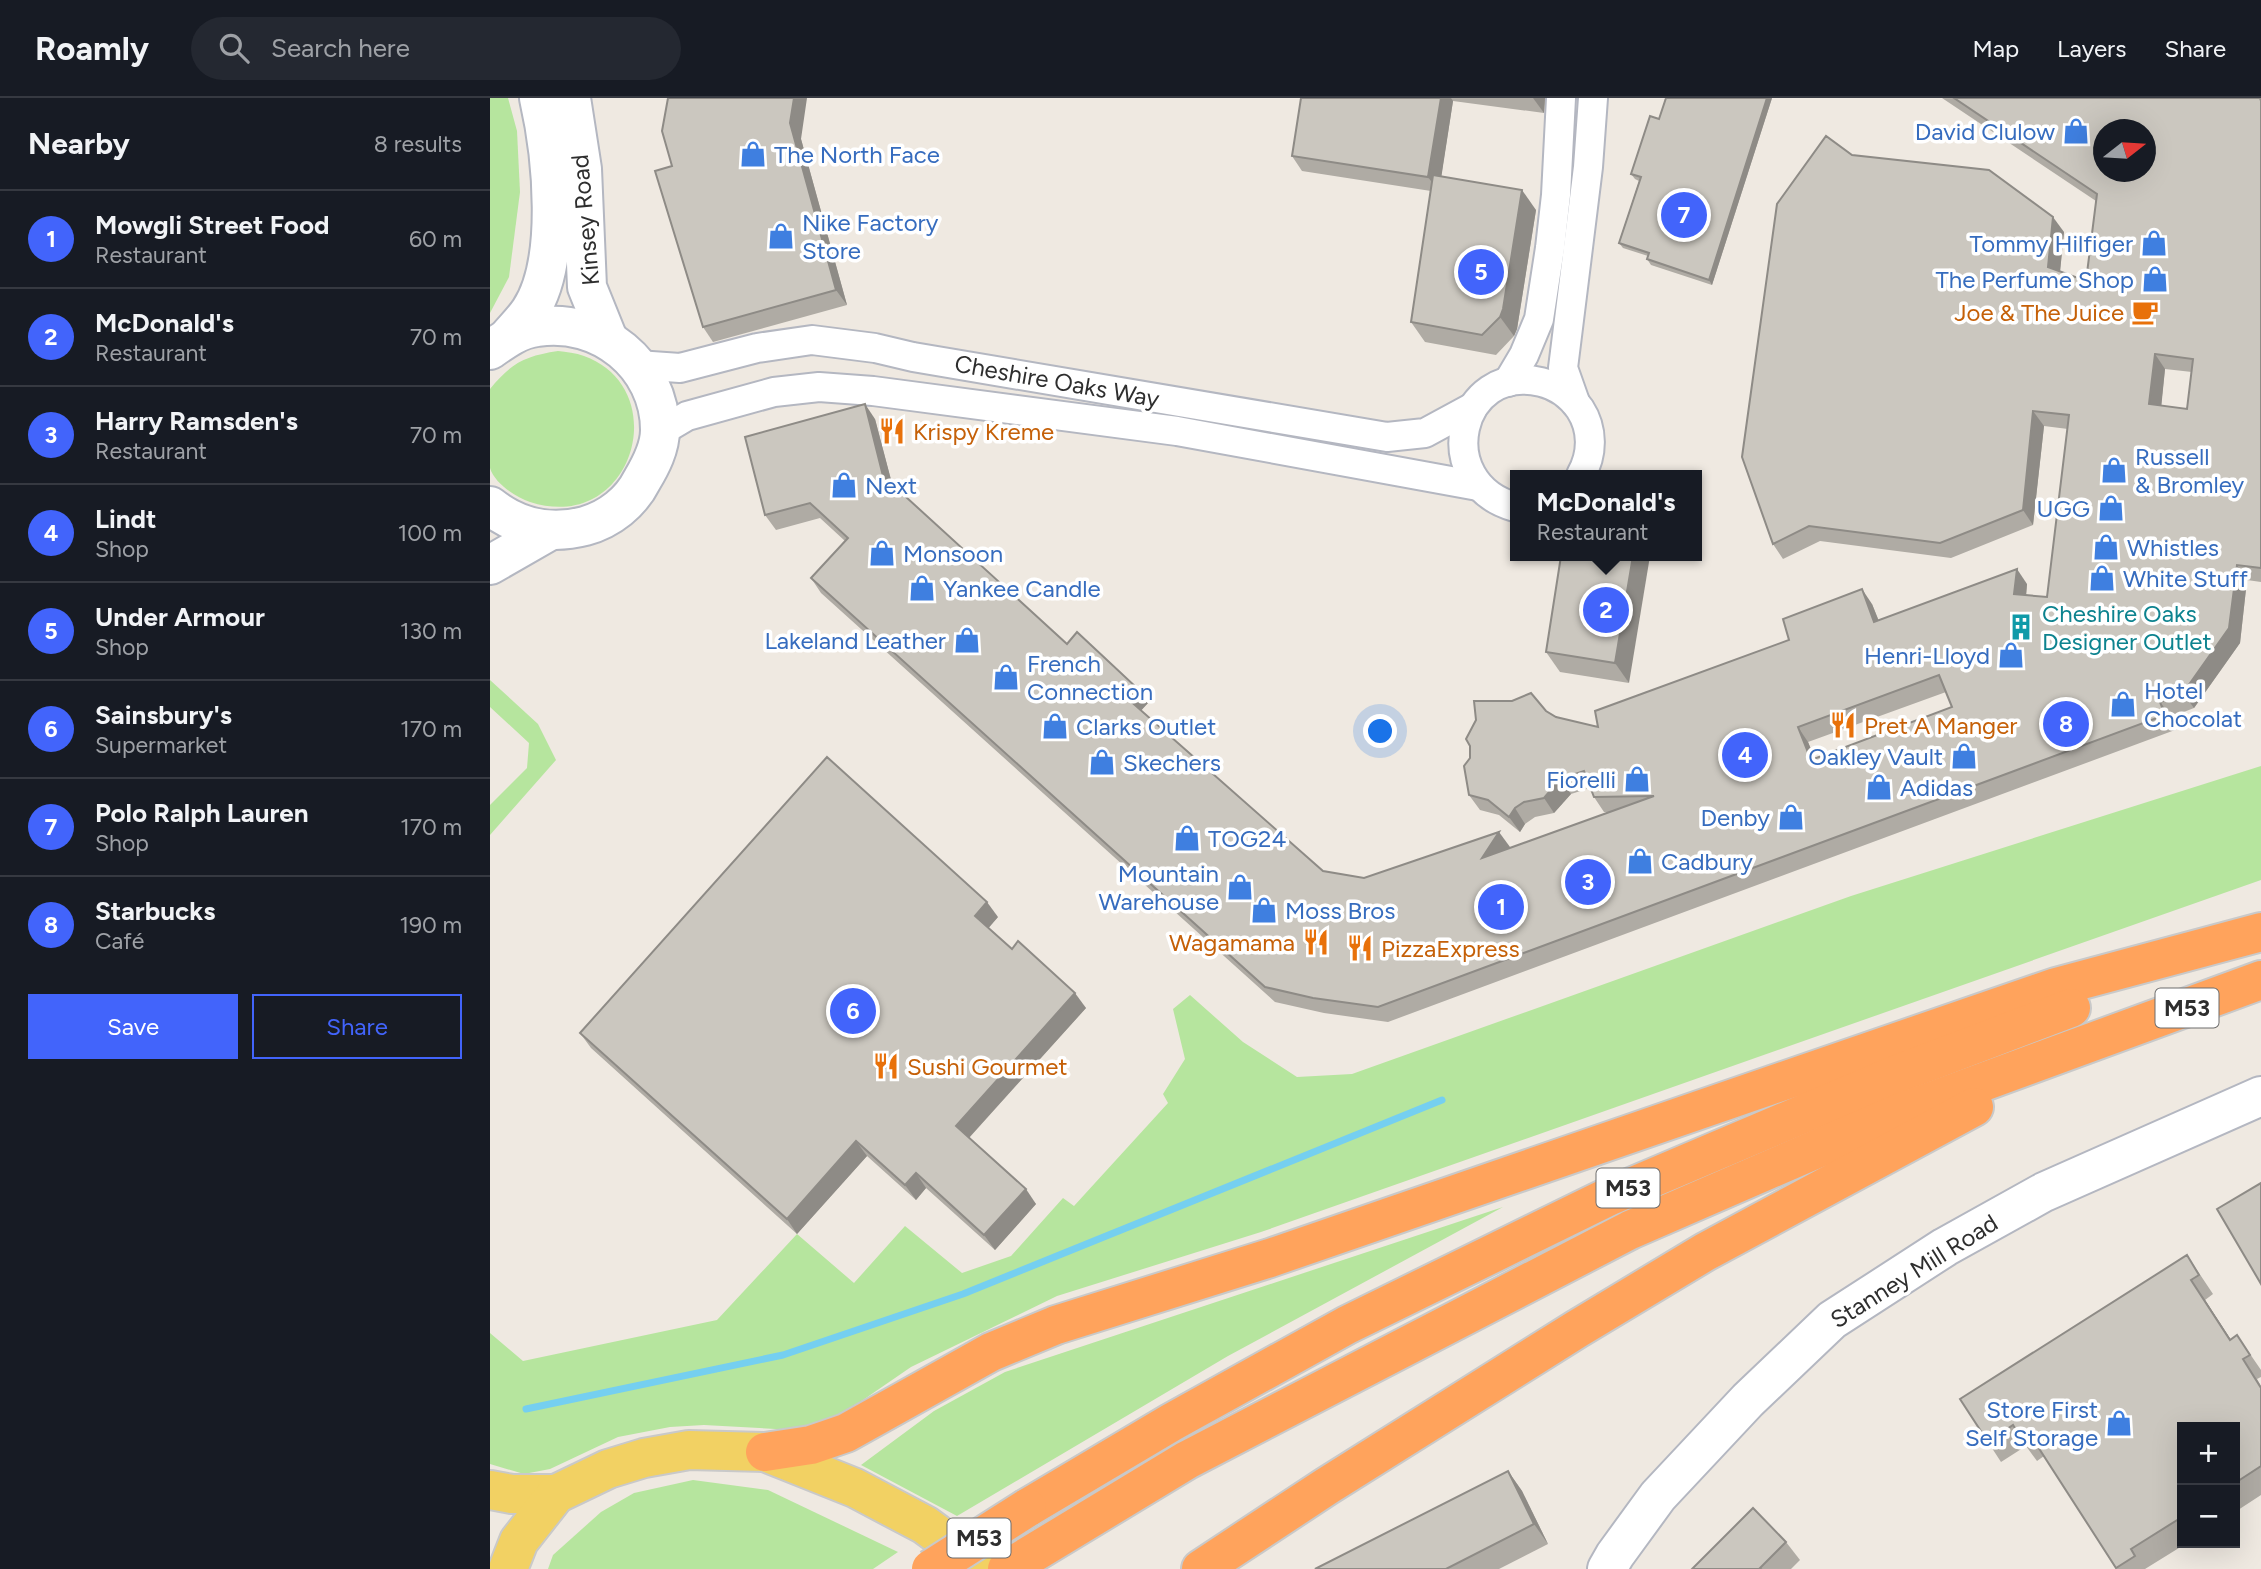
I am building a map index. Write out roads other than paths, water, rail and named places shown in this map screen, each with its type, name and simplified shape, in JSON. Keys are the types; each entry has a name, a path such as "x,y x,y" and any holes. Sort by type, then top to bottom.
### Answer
{"highway":[{"path":"765,1452 811,1445 846,1433 991,1352 1056,1325 1270,1258 2056,987 2261,932"},
{"name":"M53","path":"931,1569 1172,1422 1347,1325 1611,1196 1896,1074 2261,937"},
{"name":"M53","path":"1007,1569 1187,1460 1630,1230 1904,1111 2261,980"},
{"path":"1201,1569 1543,1350 1705,1252 1951,1119 2113,1036"}],"main road":[{"name":"Kinsey Road","path":"499,343 530,311 545,278 552,233 549,170 539,98"},
{"name":"Kinsey Road","path":"571,98 582,169 587,287 608,339"},
{"path":"490,506 503,516 527,526 570,530 592,524 616,512 636,493 653,461 660,432 650,388 637,365 608,339 565,325 536,327 499,343"},
{"path":"490,565 551,530"},
{"name":"Stanney Mill Road","path":"1607,1569 1658,1496 1748,1400 1832,1320 1945,1247 2044,1192 2261,1096"},
{"path":"490,1490 512,1494 556,1494 608,1469 644,1458 689,1450 765,1452 855,1488 925,1525 985,1569"},
{"path":"508,1569 519,1541 556,1494"}],"street":[{"path":"1508,382 1524,355 1539,319 1553,221 1561,98"},
{"path":"1583,470 1590,447 1588,426 1575,402 1563,368 1588,167 1593,98"},
{"name":"Cheshire Oaks Way","path":"637,365 680,368 757,348 812,340 875,348 1387,436 1425,433 1473,407 1485,394 1508,382"},
{"path":"1508,382 1530,379 1551,384 1575,402"},
{"name":"Cheshire Oaks Way","path":"660,432 687,416 774,392 819,387 873,391 1177,431 1478,486"},
{"path":"1473,407 1462,436 1469,474 1478,486 1500,502 1510,505"}],"waterway":[{"path":"526,1409 783,1355 963,1294 1442,1100"}],"place":[{"name":"David Clulow","path":"2076,131"},
{"name":"The North Face","path":"753,154"},
{"name":"Polo Ralph Lauren","path":"1684,215"},
{"name":"Nike Factory Store","path":"781,236"},
{"name":"Tommy Hilfiger","path":"2154,243"},
{"name":"Under Armour","path":"1481,272"},
{"name":"The Perfume Shop","path":"2155,279"},
{"name":"Joe & The Juice","path":"2145,312"},
{"name":"Krispy Kreme","path":"892,431"},
{"name":"Russell & Bromley","path":"2114,470"},
{"name":"Next","path":"844,485"},
{"name":"UGG","path":"2111,508"},
{"name":"Whistles","path":"2106,547"},
{"name":"Monsoon","path":"882,553"},
{"name":"White Stuff","path":"2102,578"},
{"name":"Yankee Candle","path":"922,588"},
{"name":"McDonald's","path":"1606,610"},
{"name":"Cheshire Oaks Designer Outlet","path":"2021,627"},
{"name":"Lakeland Leather","path":"967,640"},
{"name":"Henri-Lloyd","path":"2011,655"},
{"name":"French Connection","path":"1006,677"},
{"name":"Hotel Chocolat","path":"2123,704"},
{"name":"Starbucks","path":"2066,724"},
{"name":"Pret A Manger","path":"1843,725"},
{"name":"Clarks Outlet","path":"1055,726"},
{"name":"Lindt","path":"1745,755"},
{"name":"Oakley Vault","path":"1964,756"},
{"name":"Skechers","path":"1102,762"},
{"name":"Fiorelli","path":"1637,779"},
{"name":"Adidas","path":"1879,787"},
{"name":"Denby","path":"1791,817"},
{"name":"TOG24","path":"1187,838"},
{"name":"Cadbury","path":"1640,861"},
{"name":"Harry Ramsden's","path":"1588,882"},
{"name":"Mountain Warehouse","path":"1240,887"},
{"name":"Mowgli Street Food","path":"1501,907"},
{"name":"Moss Bros","path":"1264,910"},
{"name":"Wagamama","path":"1316,942"},
{"name":"PizzaExpress","path":"1360,948"},
{"name":"Sainsbury's","path":"853,1011"},
{"name":"Sushi Gourmet","path":"886,1066"},
{"name":"Store First Self Storage","path":"2119,1423"}]}
